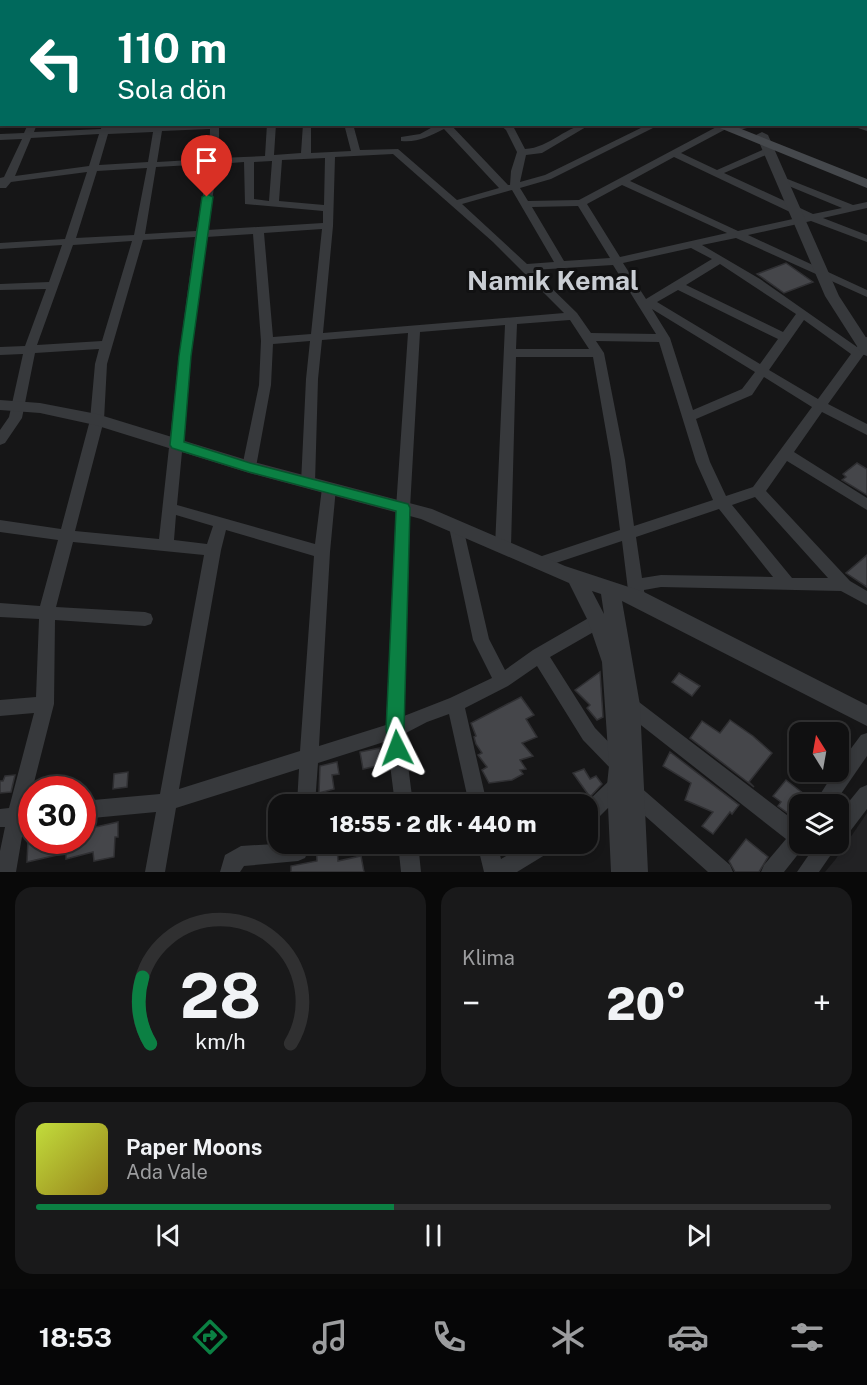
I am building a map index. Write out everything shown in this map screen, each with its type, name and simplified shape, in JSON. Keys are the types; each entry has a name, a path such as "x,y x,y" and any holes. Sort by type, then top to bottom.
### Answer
{"main road":[{"path":"731,126 766,143 867,184"},
{"path":"731,126 766,143 867,177"}],"street":[{"path":"0,190 32,126"},
{"path":"0,137 106,128 186,126"},
{"path":"166,546 185,356 201,234 214,161 215,126"},
{"path":"272,126 274,204"},
{"path":"306,156 307,126"},
{"path":"349,126 356,153"},
{"path":"395,151 404,135 422,137 444,126"},
{"path":"447,126 526,204 561,265"},
{"path":"510,126 522,152 510,188"},
{"path":"522,152 540,151 584,126"},
{"path":"456,203 548,177 653,126"},
{"path":"526,204 581,202 731,126"},
{"path":"6,872 16,817 45,704 47,611 97,420 101,364 139,237 158,127"},
{"path":"0,440 15,418 9,405 54,285 106,128"},
{"path":"717,174 766,143 832,296 864,348"},
{"path":"4,181 94,168 395,151 456,203 524,267 573,316 598,353 618,460 636,592"},
{"path":"674,153 796,215 813,217 867,239"},
{"path":"308,483 312,379 328,226 330,155"},
{"path":"249,159 249,202 328,208"},
{"path":"782,180 867,214"},
{"path":"622,181 867,294"},
{"path":"581,202 646,304 664,338 703,462 722,503 788,584"},
{"path":"813,217 867,205"},
{"path":"524,267 618,261 740,234 796,215"},
{"path":"0,246 328,226"},
{"path":"249,467 265,385 267,342 258,230"},
{"path":"692,244 721,259 803,313 864,348"},
{"path":"646,304 721,259"},
{"path":"0,287 54,285"},
{"path":"677,285 785,338"},
{"path":"646,304 820,406 867,430"},
{"path":"689,417 747,392 803,313"},
{"path":"267,342 573,316"},
{"path":"503,547 511,321"},
{"path":"403,794 395,730 403,508 414,329"},
{"path":"587,337 664,338"},
{"path":"0,351 107,345"},
{"path":"538,563 758,491 864,348"},
{"path":"510,353 598,353"},
{"path":"9,405 97,420 249,467 426,514 538,563 610,589 636,592 867,716"},
{"path":"785,453 867,505"},
{"path":"307,794 322,552 329,488"},
{"path":"758,491 844,585 867,599"},
{"path":"170,508 322,552"},
{"path":"155,872 213,550 221,523"},
{"path":"0,526 67,536 213,550"},
{"path":"456,527 481,640 502,681"},
{"path":"576,577 598,621 612,662 623,781 636,872"},
{"path":"636,592 661,581 844,585"},
{"path":"610,589 629,705 623,781 623,872"},
{"path":"0,610 47,611 145,619"},
{"path":"96,809 166,802 309,759 395,730 421,716 455,704 502,681 539,655 598,621"},
{"path":"539,655 589,734 623,781 723,872"},
{"path":"0,708 45,704"},
{"path":"455,704 476,794"},
{"path":"629,705 789,829"},
{"path":"830,794 867,741"},
{"path":"598,805 623,781"},
{"path":"849,817 867,794"},
{"path":"771,872 789,850"},
{"path":"230,872 232,862 242,856 275,854"},
{"path":"409,854 411,872"},
{"path":"490,854 496,872 527,854"},
{"path":"807,872 821,854"}],"shaded area":[{"path":"867,813 867,872 825,872 839,854 849,854 849,839"}],"building":[{"path":"786,263 813,282 784,293 757,274"},
{"path":"857,463 867,469 867,495 842,480 846,477 843,474"},
{"path":"867,555 867,587 846,573"},
{"path":"600,672 603,717 597,720 587,708 590,705 575,690"},
{"path":"679,673 700,686 692,696 672,682"},
{"path":"521,697 534,715 526,719 537,737 522,743 533,756 520,760 526,769 520,770 523,774 512,780 489,783 482,770 487,767 478,755 482,753 476,744 474,737 476,736 471,723"},
{"path":"730,720 772,753 749,782 754,787 690,738 702,721 720,733"},
{"path":"380,748 382,765 363,769 360,752"},
{"path":"670,752 739,805 732,814 730,812 713,834 702,826 713,812 685,800 691,783 663,766"},
{"path":"337,762 339,774 332,775 334,789 319,793 320,766"},
{"path":"584,769 590,779 596,776 602,784 593,794 588,794 573,773"},
{"path":"128,772 127,787 113,789 114,774"},
{"path":"15,775 11,792 0,793 0,781 3,781 5,776"},
{"path":"786,780 804,794 789,794 789,814 778,806 781,802 773,796"},
{"path":"118,822 114,857 94,861 96,827"},
{"path":"746,839 768,857 759,872 735,872 729,861"},
{"path":"27,854 62,854 27,862"},
{"path":"66,854 85,854 66,859"},
{"path":"317,854 338,854 338,861 361,856 364,872 291,872 291,866 317,861"}],"district":[{"name":"Namık Kemal","path":"553,281"}],"route":[{"path":"207,197 185,356 177,445 249,467 403,508 395,730 397,748"}]}
